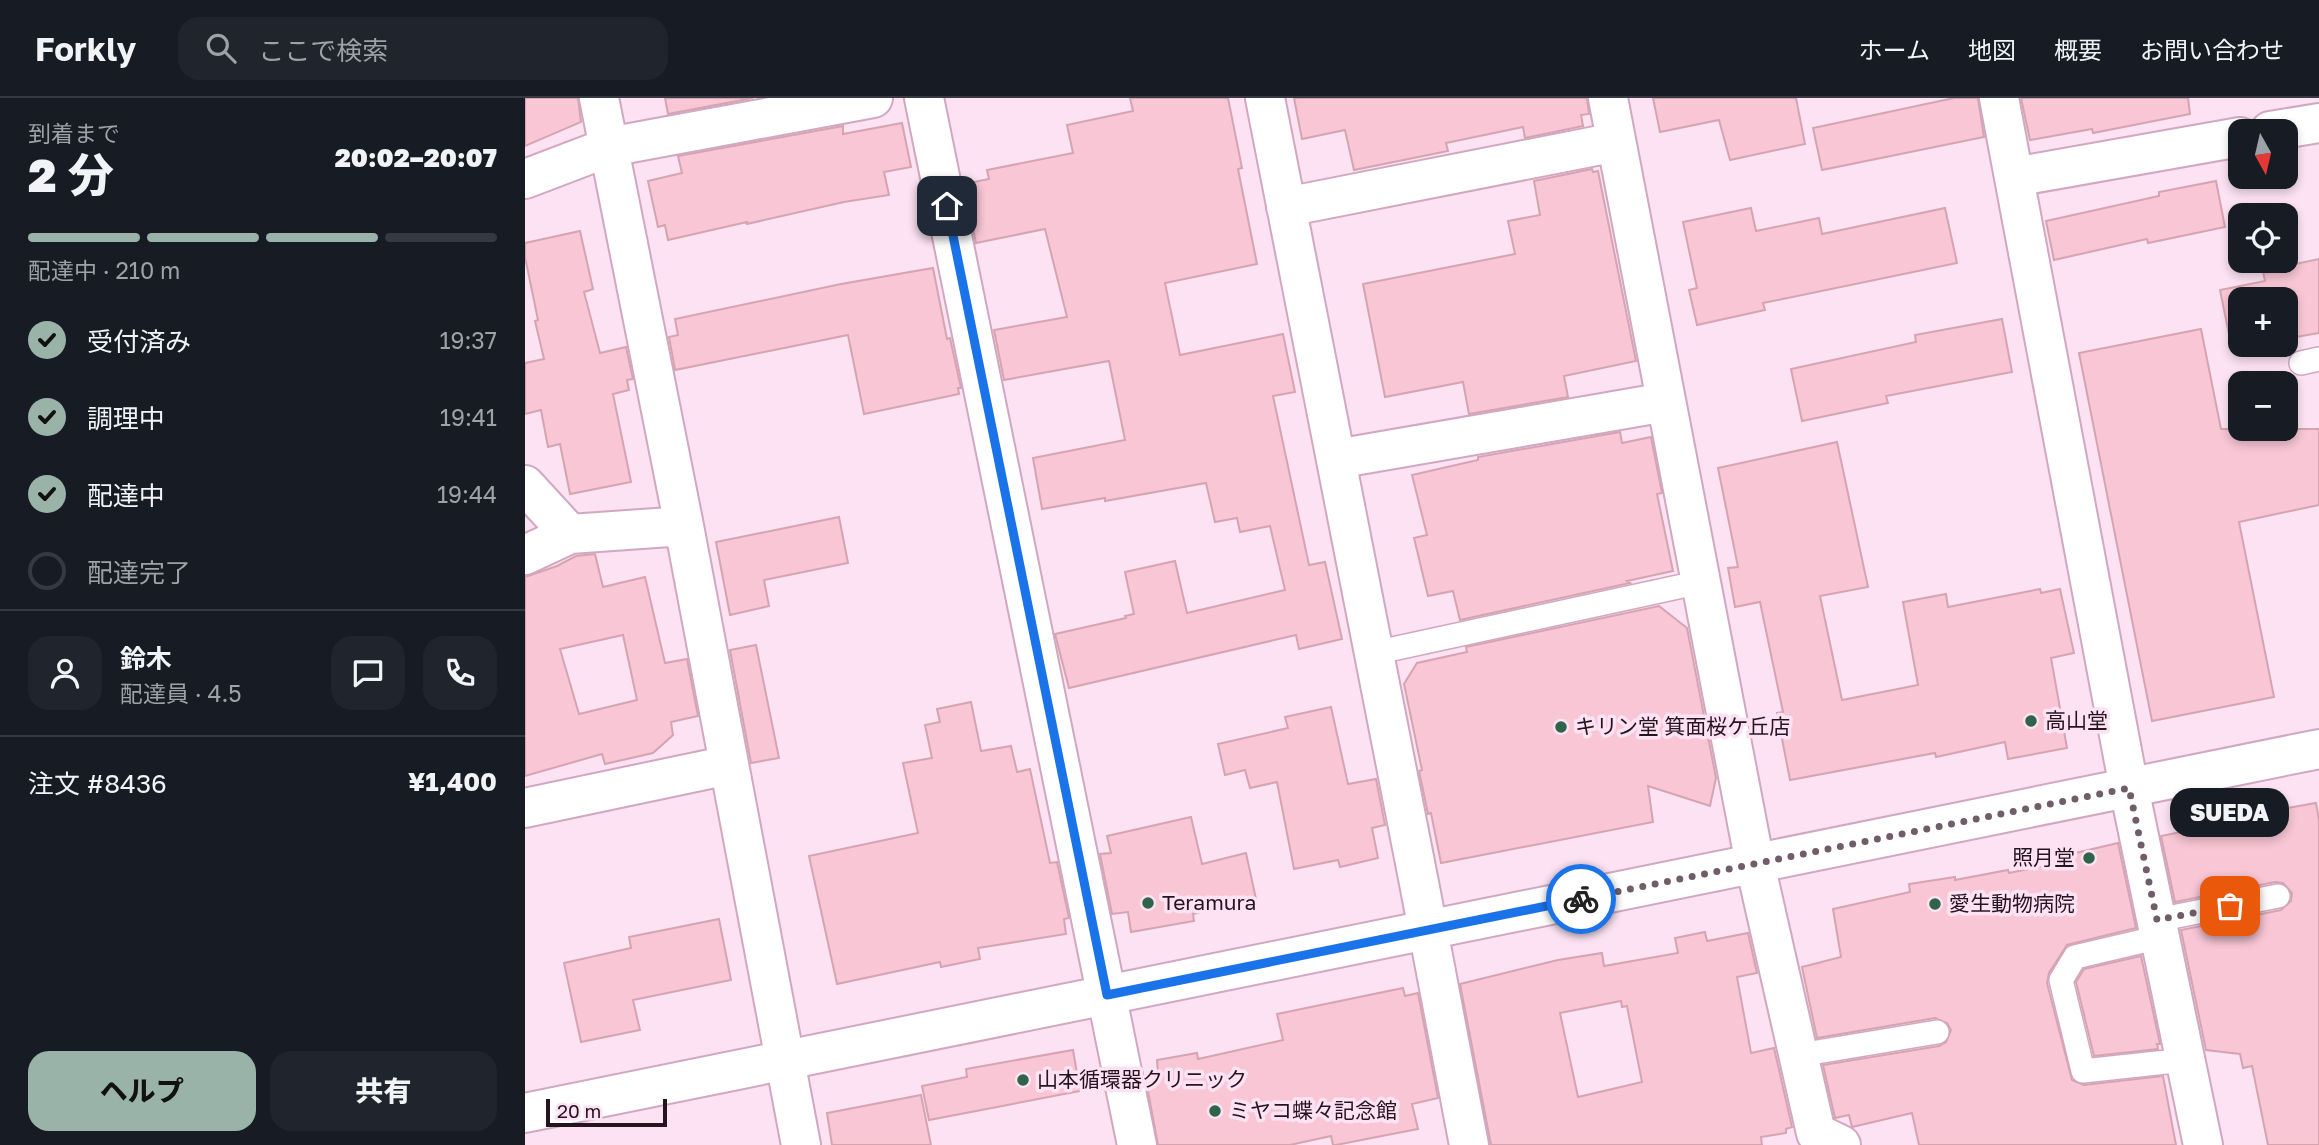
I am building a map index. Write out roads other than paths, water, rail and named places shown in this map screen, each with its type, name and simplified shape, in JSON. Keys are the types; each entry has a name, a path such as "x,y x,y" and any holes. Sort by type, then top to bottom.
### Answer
{"street":[{"path":"599,98 684,526 801,1145"},
{"path":"525,179 609,147 873,98"},
{"path":"924,98 1137,1145"},
{"path":"1265,98 1469,1145"},
{"path":"1608,98 1755,864 1820,1142"},
{"path":"1999,98 2129,788 2203,1145"},
{"path":"2298,126 2319,122"},
{"path":"2014,177 2228,139"},
{"path":"1286,207 1616,142"},
{"path":"1336,459 1666,402"},
{"path":"525,485 570,534"},
{"path":"525,555 570,534 684,526"},
{"path":"525,1113 2319,749"},
{"path":"525,808 729,765"}],"lane":[{"path":"1374,653 1701,582"},
{"path":"2185,1060 2083,1071 2061,980 2075,957 2158,929 2278,897"},
{"path":"1799,1055 1937,1032"}],"place":[{"name":"高山堂","path":"2031,721"},
{"name":"キリン堂 箕面桜ケ丘店","path":"1561,727"},
{"name":"照月堂","path":"2089,858"},
{"name":"Teramura","path":"1148,903"},
{"name":"愛生動物病院","path":"1935,904"},
{"name":"SUEDA","path":"2230,906"},
{"name":"山本循環器クリニック","path":"1023,1080"},
{"name":"ミヤコ蝶々記念館","path":"1215,1111"}]}
